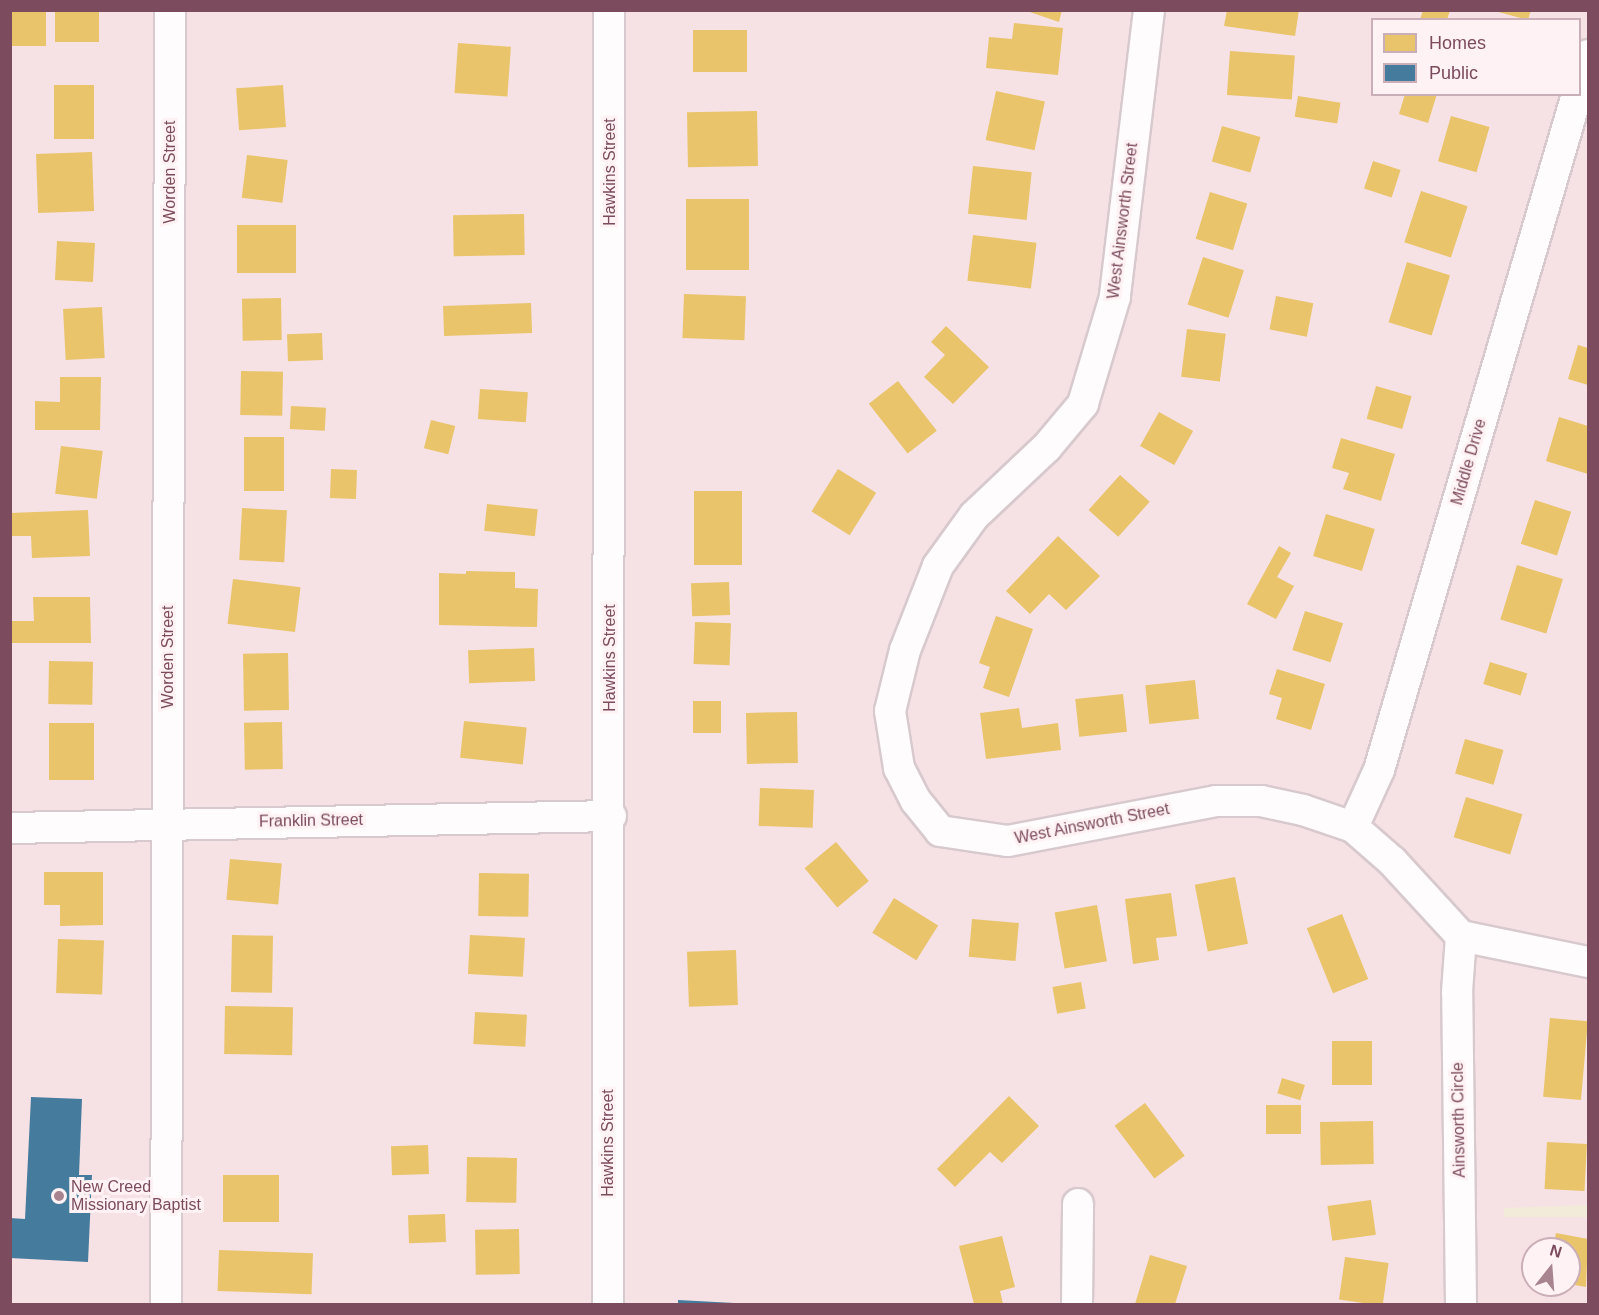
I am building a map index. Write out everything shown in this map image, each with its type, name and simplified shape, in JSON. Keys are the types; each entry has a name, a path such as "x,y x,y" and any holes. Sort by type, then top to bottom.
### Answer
{"street":[{"name":"Worden Street","path":"166,1305 171,10"},
{"name":"Hawkins Street","path":"608,1305 609,10"},
{"name":"West Ainsworth Street","path":"1149,10 1115,297 1083,404 1047,447 974,516 938,566 905,650 890,711 899,768 916,801 940,831 1008,841 1216,801 1261,801 1353,827"},
{"path":"1581,81 1588,54"},
{"name":"Middle Drive","path":"1353,827 1379,770 1576,96"},
{"name":"Franklin Street","path":"10,828 167,823 610,816"},
{"path":"1353,827 1392,861 1461,936 1588,962"},
{"name":"Ainsworth Circle","path":"1461,936 1457,992 1461,1305"},
{"path":"1077,1305 1078,1204"}],"shaded area":[{"path":"11,11 1588,11 1588,1304 11,1304"},
{"path":"1588,1205 1588,1217 1504,1217 1504,1208"}],"building: Homes":[{"path":"10,10 46,10 46,46 10,46"},
{"path":"55,10 99,10 99,42 55,42"},
{"path":"1024,10 1062,10 1059,22"},
{"path":"1227,10 1299,10 1295,36 1224,26"},
{"path":"1423,10 1450,10 1448,18 1421,18"},
{"path":"1491,10 1531,10 1529,18"},
{"path":"1014,23 1063,28 1058,75 986,68 989,37 1012,39"},
{"path":"693,30 747,30 747,72 693,72"},
{"path":"458,43 511,47 507,97 455,93"},
{"path":"1230,51 1295,56 1292,99 1227,95"},
{"path":"54,85 94,85 94,139 54,139"},
{"path":"283,85 286,127 239,130 236,88"},
{"path":"996,91 1045,101 1035,150 986,140"},
{"path":"1298,96 1340,103 1337,123 1295,117"},
{"path":"1404,96 1436,96 1428,123 1399,114"},
{"path":"757,111 758,166 688,167 687,112"},
{"path":"1451,116 1489,127 1476,172 1438,161"},
{"path":"1222,126 1260,137 1250,173 1212,162"},
{"path":"92,152 94,211 38,213 36,154"},
{"path":"247,155 288,160 282,203 242,198"},
{"path":"1373,161 1401,170 1392,198 1364,189"},
{"path":"973,166 1032,172 1027,220 968,214"},
{"path":"1421,191 1468,206 1451,257 1404,242"},
{"path":"1210,192 1247,203 1233,250 1196,239"},
{"path":"686,199 749,199 749,270 686,270"},
{"path":"524,214 525,255 454,256 453,215"},
{"path":"237,225 296,225 296,273 237,273"},
{"path":"973,235 1037,243 1031,288 967,281"},
{"path":"57,241 95,243 93,282 55,280"},
{"path":"1203,257 1244,270 1228,318 1188,305"},
{"path":"1407,262 1450,275 1432,335 1389,322"},
{"path":"684,294 746,296 744,340 682,338"},
{"path":"1276,296 1313,303 1307,337 1270,329"},
{"path":"281,298 282,340 243,341 242,299"},
{"path":"531,303 532,333 444,336 443,306"},
{"path":"102,307 105,358 66,360 63,309"},
{"path":"946,326 989,367 953,404 924,377 945,355 931,342"},
{"path":"1187,329 1226,334 1220,381 1181,377"},
{"path":"322,333 323,360 288,361 287,334"},
{"path":"1578,345 1588,348 1588,385 1568,379"},
{"path":"241,371 283,372 282,416 240,415"},
{"path":"60,377 101,377 100,430 35,430 35,401 60,402"},
{"path":"898,381 937,431 908,453 869,404"},
{"path":"1376,386 1412,396 1402,429 1367,419"},
{"path":"480,389 528,392 526,422 478,419"},
{"path":"291,406 326,408 325,431 290,429"},
{"path":"1159,412 1193,431 1174,465 1140,446"},
{"path":"1559,417 1588,426 1588,474 1546,461"},
{"path":"431,420 455,426 448,454 424,448"},
{"path":"244,437 284,437 284,491 244,491"},
{"path":"1341,438 1395,454 1381,501 1343,489 1349,473 1332,468"},
{"path":"61,446 103,451 97,499 55,494"},
{"path":"331,469 357,470 356,499 330,498"},
{"path":"838,469 876,493 850,535 812,511"},
{"path":"1120,475 1150,502 1118,537 1089,510"},
{"path":"694,491 742,491 742,565 694,565"},
{"path":"1535,500 1571,512 1557,555 1521,544"},
{"path":"487,504 538,509 535,536 484,531"},
{"path":"242,508 287,510 284,562 239,560"},
{"path":"88,510 90,556 32,558 31,536 10,536 10,513"},
{"path":"1326,514 1375,529 1362,571 1313,556"},
{"path":"1058,536 1100,576 1066,610 1049,594 1030,614 1006,591"},
{"path":"1279,546 1291,553 1277,577 1294,586 1276,619 1247,604"},
{"path":"1517,565 1563,579 1546,634 1500,620"},
{"path":"466,571 515,572 515,588 538,589 537,627 439,625 439,573 466,574"},
{"path":"233,579 300,587 295,632 228,624"},
{"path":"729,582 730,615 692,616 691,583"},
{"path":"33,597 90,597 91,643 10,643 10,621 34,621"},
{"path":"1305,611 1343,623 1330,662 1292,650"},
{"path":"996,616 1033,629 1009,697 983,688 990,667 979,663"},
{"path":"695,622 731,623 730,665 694,664"},
{"path":"534,648 535,681 469,683 468,650"},
{"path":"288,653 289,710 244,711 243,654"},
{"path":"49,661 93,662 92,705 48,704"},
{"path":"1490,662 1527,673 1521,695 1483,684"},
{"path":"1277,669 1325,684 1311,730 1276,719 1282,698 1269,694"},
{"path":"1195,680 1199,719 1149,724 1145,685"},
{"path":"1123,694 1127,732 1079,737 1075,699"},
{"path":"693,701 721,701 721,733 693,733"},
{"path":"1019,708 1022,728 1058,723 1061,750 986,759 980,713"},
{"path":"797,712 798,763 747,764 746,713"},
{"path":"464,721 527,728 523,764 460,758"},
{"path":"282,722 283,769 245,770 244,723"},
{"path":"49,723 94,723 94,780 49,780"},
{"path":"1465,739 1503,750 1494,785 1455,774"},
{"path":"760,788 814,790 813,828 759,826"},
{"path":"1466,797 1522,814 1510,854 1454,837"},
{"path":"836,842 869,881 837,907 805,868"},
{"path":"230,859 282,864 278,904 226,900"},
{"path":"44,872 103,872 103,925 60,926 60,905 44,905"},
{"path":"479,873 529,874 528,917 478,916"},
{"path":"1235,877 1248,944 1208,952 1195,885"},
{"path":"1171,893 1177,936 1156,938 1159,960 1133,964 1125,899"},
{"path":"894,898 938,926 916,960 872,933"},
{"path":"1097,905 1107,961 1065,969 1055,912"},
{"path":"1342,914 1368,979 1333,993 1307,928"},
{"path":"972,919 1019,923 1016,961 969,957"},
{"path":"232,935 273,936 272,993 231,992"},
{"path":"470,935 525,938 523,977 468,974"},
{"path":"58,939 104,941 102,995 56,993"},
{"path":"736,950 738,1005 689,1007 687,952"},
{"path":"1081,982 1086,1009 1057,1014 1052,987"},
{"path":"225,1006 293,1007 292,1055 224,1054"},
{"path":"475,1012 527,1015 525,1047 473,1044"},
{"path":"1550,1018 1588,1021 1581,1100 1543,1097"},
{"path":"1332,1041 1372,1041 1372,1085 1332,1085"},
{"path":"1282,1078 1305,1085 1300,1100 1277,1093"},
{"path":"1009,1096 1039,1126 1002,1163 990,1152 955,1187 937,1169"},
{"path":"1145,1103 1185,1156 1154,1179 1115,1126"},
{"path":"1266,1105 1301,1105 1301,1134 1266,1134"},
{"path":"1373,1121 1374,1164 1321,1165 1320,1122"},
{"path":"1547,1142 1587,1144 1584,1191 1545,1189"},
{"path":"428,1145 429,1174 392,1175 391,1146"},
{"path":"467,1157 517,1158 516,1203 466,1202"},
{"path":"223,1175 279,1175 279,1222 223,1222"},
{"path":"1371,1200 1376,1235 1332,1241 1327,1206"},
{"path":"445,1214 446,1242 409,1243 408,1215"},
{"path":"519,1229 520,1274 476,1275 475,1230"},
{"path":"1556,1233 1577,1237 1555,1237"},
{"path":"1002,1236 1015,1287 1000,1291 1003,1304 974,1304 959,1246"},
{"path":"1581,1238 1588,1239 1586,1287 1581,1286"},
{"path":"219,1250 313,1253 312,1294 218,1291"},
{"path":"1150,1255 1187,1266 1175,1304 1135,1304"},
{"path":"1345,1257 1389,1263 1383,1304 1339,1300"}],"building: Public":[{"name":"New Creed Missionary Baptist","path":"31,1097 82,1099 79,1175 92,1175 88,1262 10,1258 10,1218 25,1219"},
{"path":"678,1300 734,1303 734,1304 678,1304"}],"place":[{"name":"New Creed Missionary Baptist","path":"59,1196"}]}
